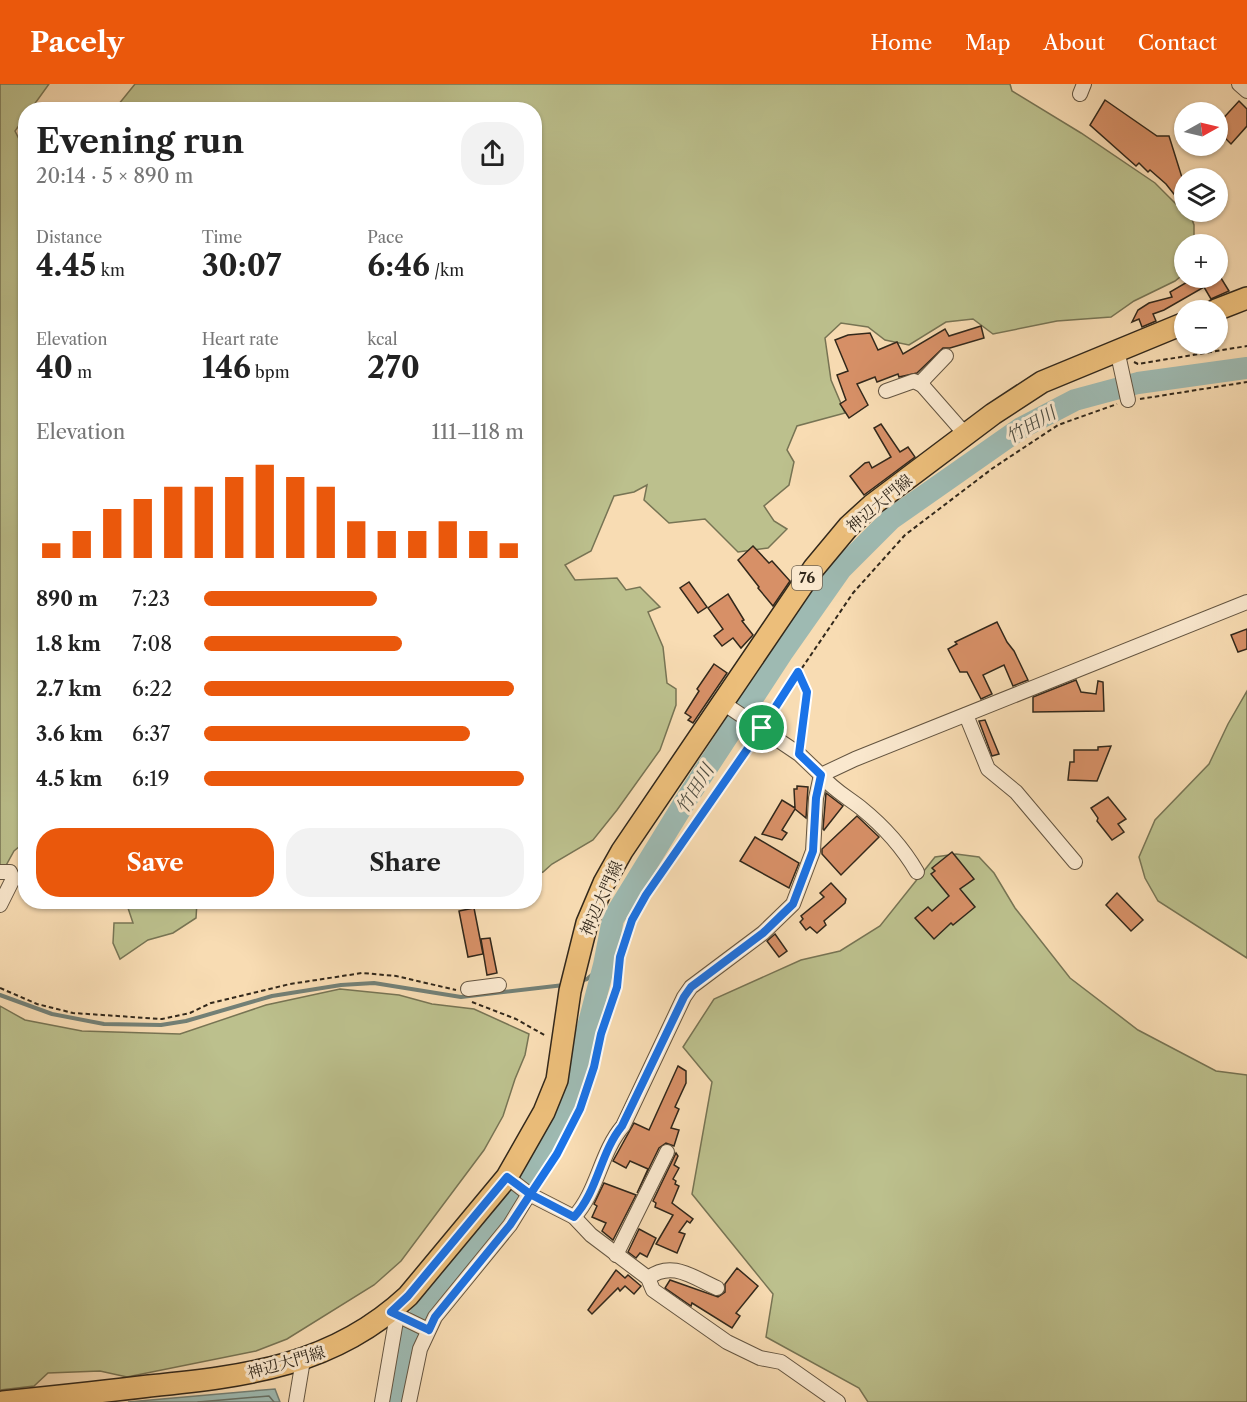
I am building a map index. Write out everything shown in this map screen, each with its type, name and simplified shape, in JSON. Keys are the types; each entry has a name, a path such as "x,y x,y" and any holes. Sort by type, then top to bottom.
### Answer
{"main road":[{"path":"1228,305 1247,298"},
{"name":"神辺大門線","path":"3,1402 262,1372 303,1360 398,1315 408,1296 510,1179 544,1112 557,1080 572,982 586,923 604,883 622,851 727,705 814,568 849,526 872,505 965,434 1042,382 1119,358 1174,329"}],"street":[{"path":"1239,84 1247,91"},
{"path":"922,385 924,379 946,356"},
{"path":"1119,358 1127,398"},
{"path":"886,391 914,381 922,385 965,434"},
{"path":"821,775 855,759 1247,602"},
{"path":"727,705 799,754 829,785 862,809 907,855 917,872"},
{"path":"966,716 988,768 1016,792 1075,862"},
{"path":"574,1217 585,1204 610,1144 622,1126 684,997 691,987 763,933 793,904 813,851 816,798 821,775"},
{"path":"0,872 10,872 13,879 0,905"},
{"path":"469,994 499,985"},
{"path":"616,1255 667,1152"},
{"path":"510,1179 528,1193 574,1217 591,1235 648,1278 653,1290 727,1342 760,1358 782,1362 838,1402"},
{"path":"409,1402 420,1349 427,1329 510,1225 528,1193"},
{"path":"648,1278 658,1270 673,1269 717,1288"},
{"path":"382,1402 398,1315 427,1329"},
{"path":"296,1402 303,1360"}],"path":[{"path":"1119,358 1138,364 1247,346"},
{"path":"528,1193 557,1154 580,1109 617,987 620,957 632,920 646,895 853,592 905,535 993,468 1058,425 1127,398 1247,382"},
{"path":"798,672 807,692 799,754"},
{"path":"0,988 37,1004 72,1013 162,1018 190,1013 211,1003 291,984 362,973 396,976 469,994 470,1001 516,1019 562,1045"}],"green space":[{"path":"0,84 49,84 36,102 18,102 18,127 15,131 18,137 18,848 4,869 0,869"},
{"path":"135,84 1010,84 1012,91 1081,133 1155,183 1174,202 1174,222 1193,222 1194,234 1174,234 1174,281 1134,301 1111,317 1057,321 993,334 973,319 946,322 909,345 885,340 868,327 841,323 825,338 831,380 845,413 797,426 787,450 794,462 789,485 764,506 774,521 787,529 768,548 738,552 705,519 669,523 644,500 647,485 634,492 614,496 591,551 565,565 575,580 617,578 626,590 640,587 660,607 648,612 663,647 667,683 676,689 676,705 660,750 593,840 542,872 542,102 120,102"},
{"path":"1247,691 1247,958 1158,901 1145,878 1139,857 1155,820 1209,764"},
{"path":"956,854 979,857 994,873 1015,908 1070,978 1138,1030 1216,1071 1247,1075 1247,1402 868,1402 859,1388 766,1337 773,1294 692,1194 712,1082 683,1047 714,999 801,960 840,951 880,926 935,857"},
{"path":"128,909 197,909 196,918 173,933 148,940 120,959 113,943 114,923 133,923"},
{"path":"340,989 399,995 432,1004 474,1009 529,1034 525,1055 503,1116 484,1150 401,1261 374,1285 287,1339 256,1351 127,1377 100,1371 48,1373 34,1386 0,1390 0,1006 25,1020 82,1031 180,1034 266,1005"}],"water":[{"path":"275,1389 280,1402 128,1402"}],"building":[{"path":"1105,100 1157,136 1169,136 1179,168 1174,168 1174,194 1150,170 1148,172 1139,163 1136,166 1090,125"},
{"path":"1239,101 1247,109 1247,126 1231,144 1228,141 1228,113"},
{"path":"1177,288 1202,288 1181,300 1174,300 1174,304 1153,314 1156,321 1142,327 1139,319 1132,322 1138,310 1149,303 1172,297 1170,292"},
{"path":"1205,288 1227,288 1229,291 1211,299"},
{"path":"981,326 984,338 943,348 917,373 899,377 898,374 877,382 875,377 857,384 868,405 849,418 840,404 846,400 837,375 848,371 835,340 848,335 870,333 878,350 897,342 903,354 945,329 949,336"},
{"path":"881,424 900,452 908,447 915,457 864,495 850,476 865,463 869,462 872,468 891,457 874,428"},
{"path":"753,546 769,563 772,561 790,581 773,606 738,560"},
{"path":"689,582 707,607 698,613 680,588"},
{"path":"728,594 744,620 742,621 753,635 741,648 733,638 722,646 714,636 723,629 708,608"},
{"path":"997,622 1028,680 1013,686 1004,665 983,675 992,694 981,699 967,672 960,672 948,649 957,644 955,642"},
{"path":"1247,629 1247,649 1238,652 1231,635"},
{"path":"714,664 727,673 693,723 688,720 691,717 685,713 699,691 697,689"},
{"path":"1076,680 1081,692 1096,694 1098,681 1103,682 1104,711 1033,712 1033,697"},
{"path":"985,720 999,754 992,756 979,721"},
{"path":"1111,746 1097,781 1068,780 1070,762 1074,762 1074,750 1098,750 1098,747"},
{"path":"797,786 808,787 806,818 795,809 782,830 787,833 782,840 762,834 782,800 795,808 794,789 797,789"},
{"path":"826,793 843,806 824,830 823,829"},
{"path":"1108,797 1126,819 1118,824 1124,832 1112,840 1097,821 1098,818 1091,808"},
{"path":"857,816 879,837 841,875 822,854 822,849"},
{"path":"755,837 799,863 789,888 740,861"},
{"path":"952,852 974,879 960,889 975,907 953,925 951,923 934,939 915,918 928,907 932,911 949,896 931,874 935,871 932,868"},
{"path":"831,883 846,899 845,903 824,921 826,925 817,933 810,927 806,930 800,922 803,919 801,916 824,897 820,893"},
{"path":"1117,893 1143,920 1131,931 1106,905"},
{"path":"474,909 483,954 468,957 459,911"},
{"path":"775,934 787,951 779,957 767,941"},
{"path":"490,938 497,973 487,975 481,939"},
{"path":"678,1066 686,1071 686,1083 675,1107 679,1109 671,1128 679,1130 674,1146 666,1143 659,1148 637,1193 648,1169 630,1161 626,1168 613,1161 634,1123 649,1130"},
{"path":"676,1153 678,1156 674,1165 679,1168 673,1179 679,1186 672,1203 693,1219 690,1223 687,1221 679,1232 685,1234 677,1253 656,1244 673,1215 655,1207 656,1203 653,1201"},
{"path":"604,1183 636,1195 613,1240 602,1231 606,1223 592,1217 597,1206 594,1204"},
{"path":"639,1229 656,1238 647,1257 640,1253 636,1258 628,1252"},
{"path":"737,1268 758,1286 736,1313 740,1316 732,1328 692,1303 691,1306 665,1288 670,1280 718,1297 725,1292 725,1284"},
{"path":"616,1270 625,1278 628,1275 641,1286 634,1294 625,1286 620,1291 618,1288 592,1314 588,1310"}],"waterway":[{"name":"竹田川","path":"396,1402 409,1337 424,1308 529,1173 564,1119 604,965 613,919 691,792 782,653 841,569 891,519 1021,428 1075,400 1138,383 1247,368"},
{"path":"580,981 587,979 604,965"},
{"path":"0,995 52,1014 104,1024 161,1025 186,1021 272,996 341,985 374,983 461,997 564,985"}],"route":[{"path":"762,728 646,895 632,920 620,957 617,987 601,1034 594,1067 580,1109 557,1154 530,1194 510,1225 435,1317 429,1330 391,1312 408,1296 507,1177 530,1194 574,1217 585,1204 610,1144 622,1126 684,997 691,987 763,933 793,904 813,851 816,798 821,775 799,754 807,692 798,672 762,728"}]}
